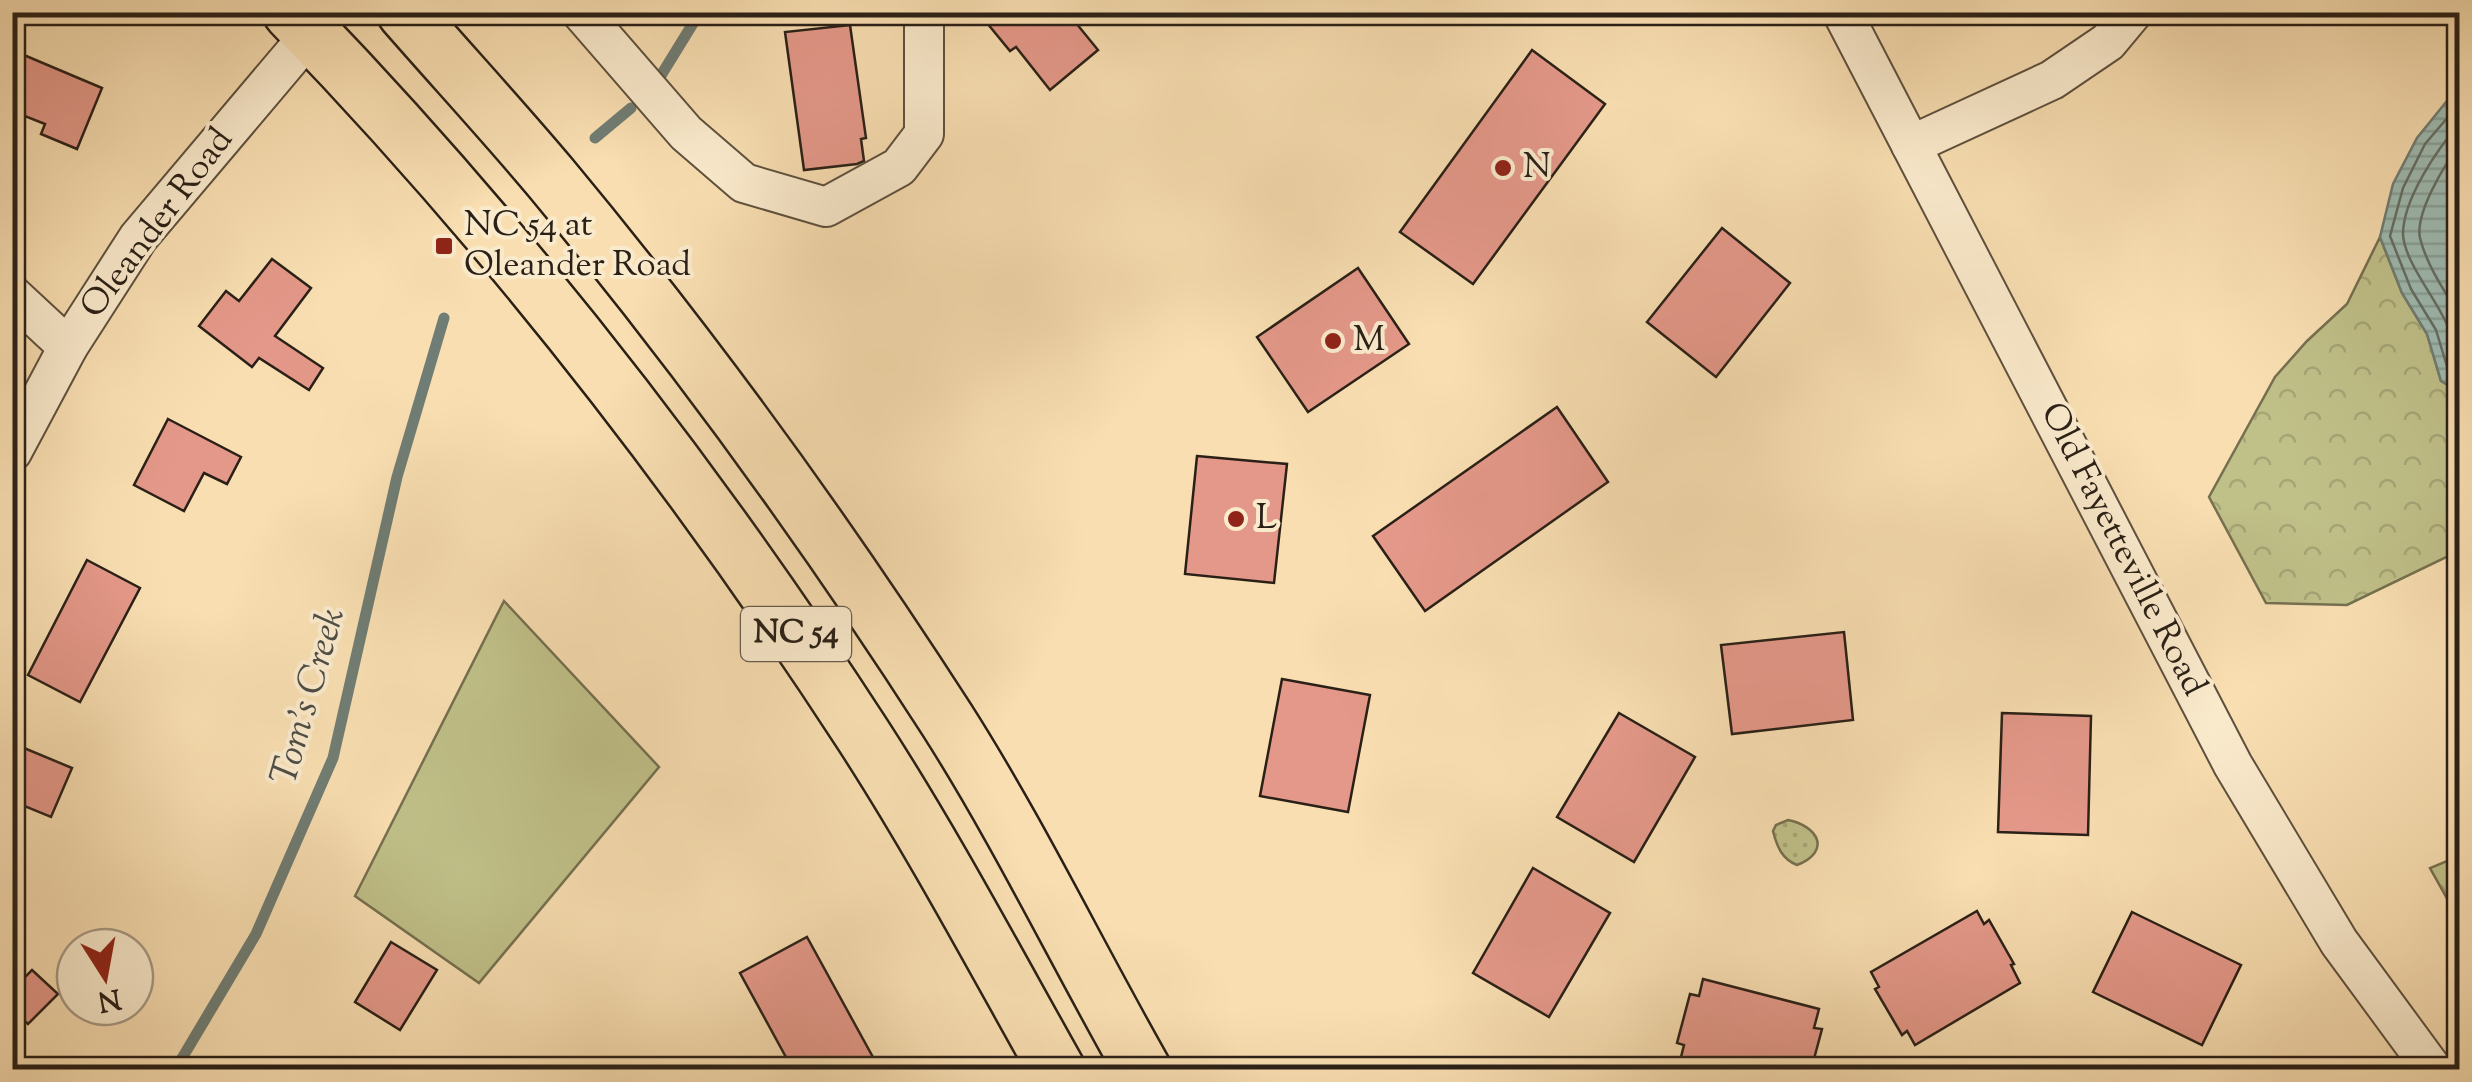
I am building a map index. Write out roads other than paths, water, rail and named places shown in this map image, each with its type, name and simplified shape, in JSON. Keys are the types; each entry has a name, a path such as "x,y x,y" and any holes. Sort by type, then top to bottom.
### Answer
{"highway":[{"name":"NC 54","path":"405,12 550,177 828,540 949,723 1144,1070"},
{"name":"NC 54","path":"310,19 580,344 739,550 866,739 1057,1070"}],"street":[{"path":"581,12 686,133 744,183 826,207 899,167 924,134 924,12"},
{"name":"Old Fayetteville Road","path":"1842,12 2233,766 2339,942 2433,1070"},
{"path":"1911,144 2052,80 2108,42 2133,12"},
{"name":"Oleander Road","path":"12,452 68,347 138,238 310,19"},
{"path":"12,295 68,347"}],"water":[{"path":"2459,86 2457,390 2441,381 2427,334 2402,293 2380,237 2393,184 2417,138"}],"waterway":[{"name":"Tom's Creek","path":"660,77 700,12"},
{"name":"Tom's Creek","path":"595,138 631,108"},
{"name":"Tom's Creek","path":"175,1070 256,934 333,758 397,477 444,318"}],"place":[{"name":"N","path":"1503,168"},
{"name":"NC 54 at Oleander Road","path":"444,246"},
{"name":"M","path":"1333,341"},
{"name":"L","path":"1236,519"}]}
